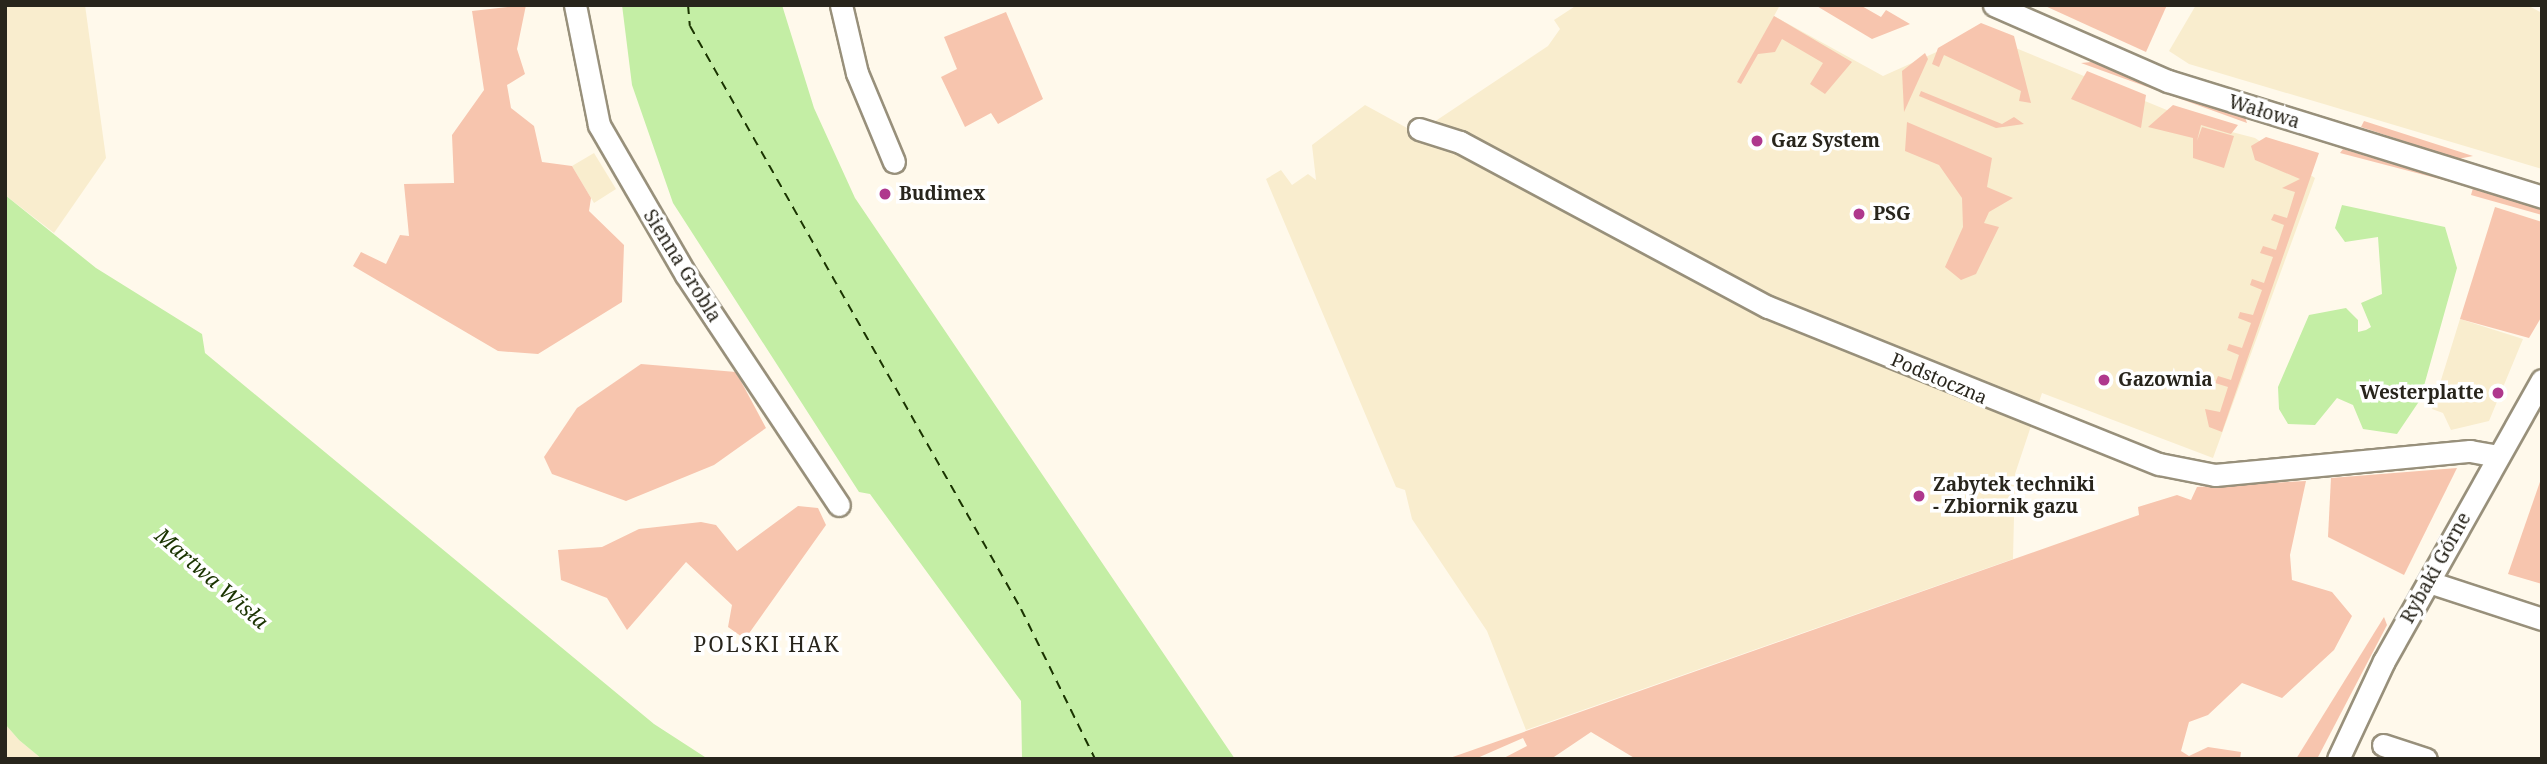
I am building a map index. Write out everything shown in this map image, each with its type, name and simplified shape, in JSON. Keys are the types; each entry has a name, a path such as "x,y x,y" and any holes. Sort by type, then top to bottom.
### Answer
{"street":[{"name":"Sienna Grobla","path":"575,5 599,125 686,275 839,505"},
{"path":"841,5 857,73 894,162"},
{"name":"Wałowa","path":"1994,5 2168,81 2542,197"},
{"name":"Podstoczna","path":"1419,129 1460,142 1768,307 2159,464 2216,475 2470,451 2498,456"},
{"name":"Rybaki Górne","path":"2338,759 2428,582 2542,380"},
{"path":"2428,582 2542,619"},
{"path":"2383,745 2426,759"}],"shaded area":[{"path":"5,5 85,5 106,158 54,233 5,195"},
{"path":"526,5 517,49 525,74 507,85 511,108 534,126 542,162 572,166 591,198 589,211 624,245 622,302 538,354 498,351 353,266 361,252 386,264 400,235 409,236 404,184 454,183 452,135 484,90 472,11"},
{"path":"1577,5 1780,5 1774,16 1883,76 1979,33 2201,124 2255,138 2315,178 2213,458 2042,393 2015,474 2013,559 1526,730 1487,631 1412,519 1405,490 1396,487 1266,179 1281,170 1292,185 1308,174 1316,180 1312,145 1365,105 1407,128 1414,121 1431,124 1548,46 1560,29 1554,20"},
{"path":"1815,5 1860,5 1881,17 1886,10 1910,24 1872,39"},
{"path":"2043,5 2167,5 2146,52"},
{"path":"2196,5 2527,5 2542,13 2542,169 2189,64 2169,51"},
{"path":"1006,12 1043,99 998,124 991,113 965,127 941,77 957,69 944,37"},
{"path":"1774,16 1852,62 1825,94 1810,84 1823,63 1782,39 1775,52 1758,54 1741,84 1737,82"},
{"path":"1981,23 2014,36 2031,103 2019,101 2021,91 1944,55 1939,67 1932,64 1938,48"},
{"path":"1925,53 1928,59 1904,112 1902,71"},
{"path":"2091,62 2245,117 2247,123 2081,63"},
{"path":"2087,71 2146,95 2141,128 2071,99"},
{"path":"1921,91 2002,124 2014,117 2024,124 1996,128 1919,96"},
{"path":"2173,105 2238,125 2231,134 2201,125 2197,141 2202,127 2234,136 2224,168 2193,158 2193,138 2148,127"},
{"path":"2364,121 2473,156 2458,159 2361,127"},
{"path":"1907,122 1992,158 1987,187 2013,198 1989,212 1984,223 1999,227 1976,274 1961,280 1945,267 1963,227 1962,198 1939,165 1905,151"},
{"path":"2266,137 2319,153 2222,432 2209,427 2205,409 2220,412 2228,387 2215,383 2218,376 2231,380 2239,355 2227,350 2229,344 2242,348 2251,323 2238,318 2240,312 2253,315 2262,290 2250,285 2252,279 2264,283 2273,257 2260,253 2263,246 2276,250 2284,225 2271,220 2274,214 2287,218 2295,192 2282,188 2300,179 2255,160 2251,146"},
{"path":"2343,149 2455,183 2340,153"},
{"path":"594,153 616,189 594,203 572,166"},
{"path":"2473,188 2542,210 2542,215 2471,195"},
{"path":"2495,207 2542,222 2542,316 2529,338 2460,319"},
{"path":"2460,319 2523,339 2489,421 2451,430 2443,413 2432,409"},
{"path":"641,364 736,372 766,428 714,465 626,501 552,474 544,457 577,408"},
{"path":"2457,468 2404,575 2328,537 2331,478"},
{"path":"2542,476 2542,584 2508,574"},
{"path":"2306,481 2290,555 2292,580 2332,592 2352,616 2334,650 2282,698 2242,683 2208,715 2189,722 2181,751 2189,756 2208,747 2241,752 2240,759 1636,759 1591,732 1551,759 1502,759 1527,746 1523,738 1475,759 1447,759 2139,515 2138,507 2177,495 2191,500 2197,487"},
{"path":"798,506 818,508 826,525 745,639 728,627 732,605 686,562 627,630 607,598 561,580 558,550 602,547 639,529 701,522 716,525 737,551"},
{"path":"2384,617 2387,625 2317,759 2296,759"},
{"path":"5,724 19,740 42,759 5,759"}],"water":[{"path":"622,5 782,5 814,108 855,198 1235,759 1022,759 1021,701 870,494 859,492 673,203 632,85"},
{"name":"Martwa Wisła","path":"5,195 96,268 202,334 205,353 654,724 708,759 42,759 5,724"},
{"path":"2342,205 2445,227 2457,268 2420,400 2397,434 2363,429 2353,405 2337,398 2315,425 2288,424 2279,409 2278,387 2309,315 2346,308 2358,320 2358,332 2366,330 2371,327 2361,303 2382,294 2378,237 2345,242 2335,228"}],"ferry route":[{"path":"688,5 690,26 1021,609 1095,759"}],"place":[{"name":"Gaz System","path":"1757,141"},
{"name":"Budimex","path":"885,194"},
{"name":"PSG","path":"1859,214"},
{"name":"Gazownia","path":"2104,380"},
{"name":"Westerplatte","path":"2498,393"},
{"name":"Zabytek techniki - Zbiornik gazu","path":"1919,496"}],"district":[{"name":"POLSKI HAK","path":"767,644"}]}
